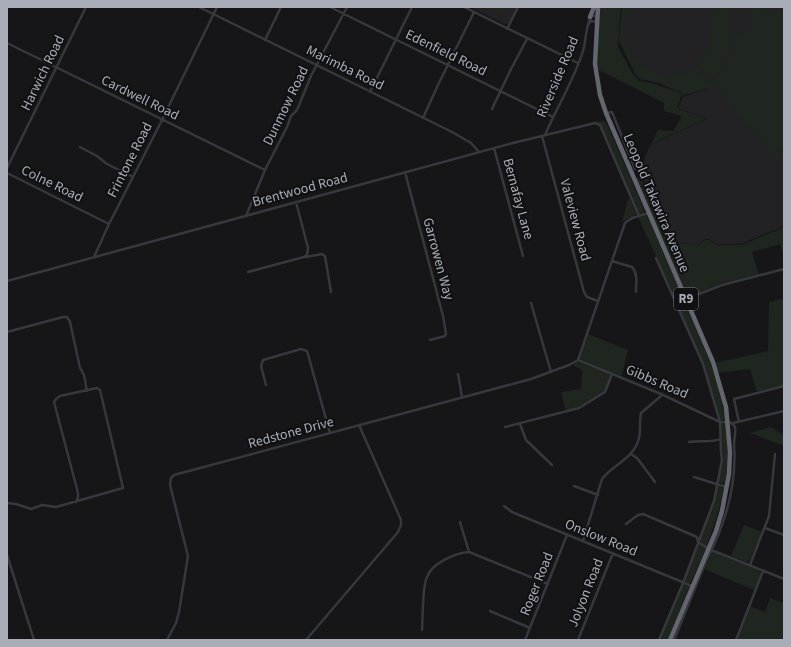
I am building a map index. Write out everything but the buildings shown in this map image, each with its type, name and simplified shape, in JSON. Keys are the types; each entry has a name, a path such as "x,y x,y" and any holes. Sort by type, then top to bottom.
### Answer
{"highway":[{"path":"590,17 594,7"},
{"name":"Leopold Takawira Avenue","path":"598,7 595,54 596,76 606,114 686,299 718,378 730,423 730,458 722,511 710,549 696,582 692,587"},
{"name":"R9","path":"670,640 682,616 692,587"}],"street":[{"name":"Harwich Road","path":"7,168 86,7"},
{"name":"Marimba Road","path":"199,7 468,140 479,152"},
{"name":"Frintone Road","path":"94,257 217,7"},
{"path":"265,40 281,7"},
{"name":"Edenfield Road","path":"330,7 553,117"},
{"name":"Dunmow Road","path":"246,216 265,170 291,116 297,110 311,76 347,7"},
{"path":"370,92 412,7"},
{"path":"464,7 578,63"},
{"path":"507,28 518,7"},
{"path":"423,118 474,12"},
{"path":"590,17 597,16"},
{"name":"Riverside Road","path":"543,136 578,63 586,42 587,25 590,17"},
{"name":"Riverside Road","path":"587,25 591,22 596,22"},
{"path":"492,109 527,39"},
{"name":"Cardwell Road","path":"7,44 265,170"},
{"path":"606,114 612,112 634,169"},
{"name":"Brentwood Road","path":"7,281 479,152 595,123 598,124 639,216"},
{"name":"Valeview Road","path":"543,136 584,292 587,297 598,301"},
{"path":"80,147 97,156 107,164 133,177"},
{"name":"Bernafay Lane","path":"494,148 523,256"},
{"name":"Garrowen Way","path":"405,172 443,316 446,334 445,336 430,340"},
{"name":"Colne Road","path":"7,173 109,224"},
{"path":"296,202 308,249 307,255 304,257"},
{"path":"578,360 626,223 632,218 648,213"},
{"path":"248,272 304,257 322,254 325,256 331,292"},
{"path":"656,258 703,364 720,422 722,463 714,501 683,583 659,640"},
{"path":"612,261 634,269 636,273 636,292"},
{"path":"686,299 722,285 784,269"},
{"path":"531,303 551,372"},
{"path":"7,332 67,317 70,322 80,368 85,375 87,390"},
{"path":"266,385 261,366 263,360 301,350 307,351 330,433"},
{"name":"Gibbs Road","path":"578,360 662,394 720,422 739,422 784,411"},
{"name":"Redstone Drive","path":"167,640 180,612 188,556 170,485 172,476 177,473 272,449 551,372 572,364 578,360"},
{"path":"458,374 462,397"},
{"path":"505,427 579,408 605,391 612,374"},
{"path":"739,422 734,399 784,386"},
{"path":"7,503 16,504 31,509 40,506 54,508 76,502 124,487 100,390 97,388 60,396 54,402 77,490 78,497 76,502"},
{"path":"583,541 604,476 627,459 639,440 641,413 662,394"},
{"path":"710,549 728,507 733,488 735,458 734,445 736,430 735,426 730,423"},
{"path":"520,424 526,440 552,465"},
{"path":"306,640 398,532 401,525 401,520 359,425"},
{"path":"689,442 697,440 713,441 720,439"},
{"path":"630,454 637,458 655,482"},
{"path":"750,565 770,513 775,454"},
{"path":"694,477 726,487"},
{"path":"574,486 598,495"},
{"name":"Onslow Road","path":"504,506 512,512 692,587"},
{"path":"626,524 638,515 644,514 697,537 698,542 710,549 784,579"},
{"path":"460,522 469,552"},
{"path":"765,528 784,535"},
{"name":"Roger Road","path":"525,640 567,535"},
{"path":"422,630 425,582 428,574 447,558 469,552 548,584"},
{"name":"Jolyon Road","path":"578,640 613,553"},
{"path":"7,555 34,640"},
{"path":"736,640 764,571"},
{"path":"674,640 696,582"},
{"path":"490,611 530,628"}],"shaded area":[{"path":"470,7 517,7 509,23 505,24"},
{"path":"475,7 502,7 501,14"},
{"path":"599,7 621,7 618,47 632,73 639,81 651,83 679,92 681,96 677,108 706,119 651,144 658,130 673,131 682,116 664,111 664,103 597,69"},
{"path":"622,7 784,7 784,87 774,145 784,149 784,226 741,244 717,244 709,239 705,239 698,245 671,242 640,170 650,145 707,119 678,108 683,97 710,88 672,86 640,79 635,74 619,41"},
{"path":"622,7 632,7 626,18 624,28 625,38 628,48 640,64 657,73 669,75 685,73 696,68 713,87 681,96 681,92 661,83 641,78 636,73 619,41"},
{"path":"723,7 727,7 731,22 730,45 726,59 721,68 715,77 710,81 698,65 710,41 711,29 708,15"},
{"path":"757,7 767,12 784,12 784,149 776,146 779,156 777,160 712,83 721,72 727,60 732,48 734,34 746,33 752,29 751,21 753,18 750,8"},
{"path":"604,121 608,126 644,212 639,214 601,125 597,122"},
{"path":"640,175 671,242 699,245 705,240 709,240 717,245 742,245 784,227 784,257 780,244 752,252 759,274 722,283 687,296 636,180"},
{"path":"628,199 630,199 636,214 622,222"},
{"path":"647,215 681,294 680,296 675,297 638,217"},
{"path":"682,297 713,371 722,402 725,418 723,420 720,420 703,364 676,301"},
{"path":"784,298 784,385 757,392 750,369 718,373 714,363 768,351 769,302"},
{"path":"588,334 628,350 621,376 579,359"},
{"path":"577,362 610,374 611,376 605,390 602,393 576,408 566,411 561,392 581,389 582,370 573,365"},
{"path":"726,423 728,455 724,484 718,483 723,463 721,424"},
{"path":"771,427 784,435 784,446 750,433"},
{"path":"718,486 724,489 721,503 707,545 705,546 699,541 715,501"},
{"path":"744,525 762,532 750,560 746,562 731,556"},
{"path":"698,544 706,549 691,582 689,583 684,581"},
{"path":"712,552 758,569 761,574 754,590 704,569"},
{"path":"683,583 690,586 668,640 660,640"},
{"path":"770,598 784,603 784,640 736,640 750,606 765,612"}]}
